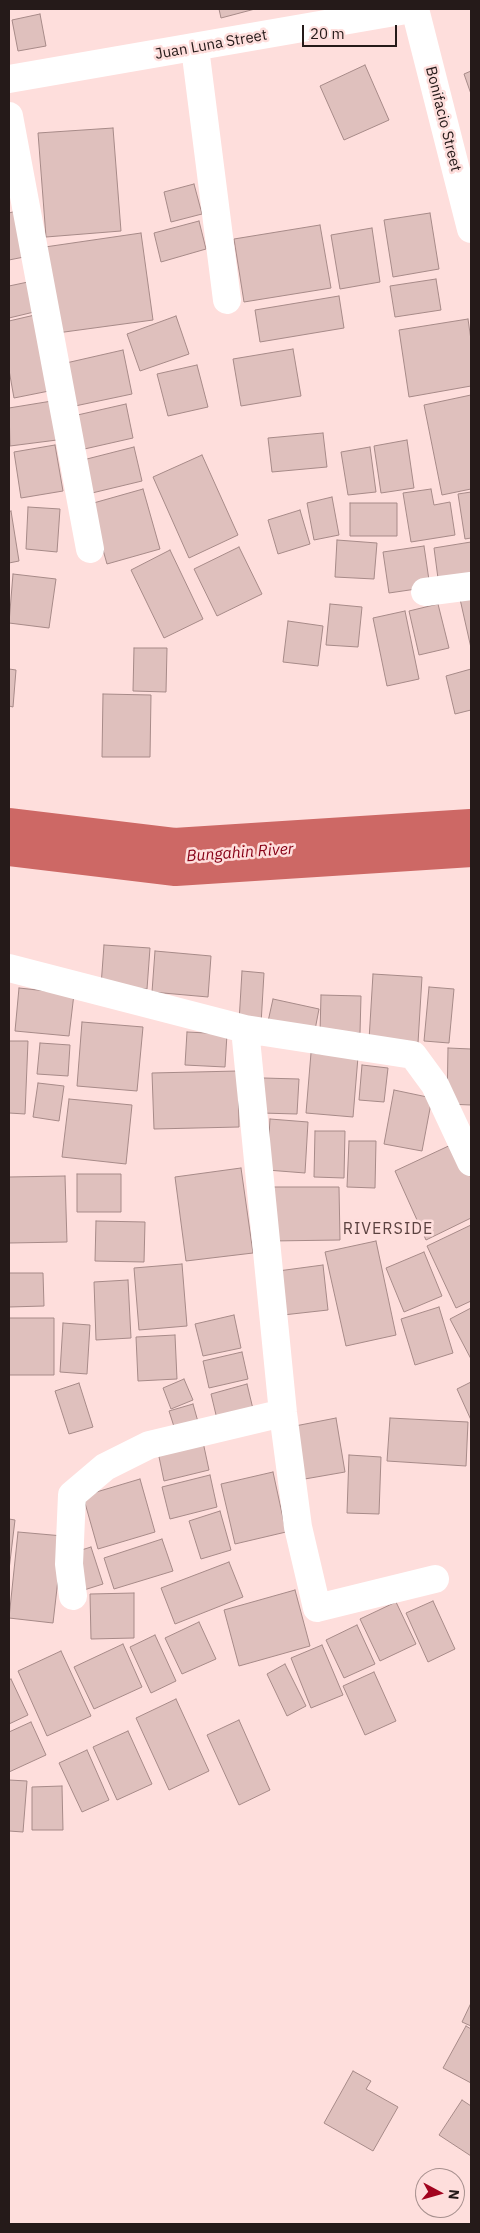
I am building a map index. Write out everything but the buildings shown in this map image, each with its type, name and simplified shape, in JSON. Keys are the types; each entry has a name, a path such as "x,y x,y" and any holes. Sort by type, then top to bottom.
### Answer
{"street":[{"name":"Juan Luna Street","path":"9,79 413,9"},
{"name":"Bonifacio Street","path":"413,9 471,229"},
{"path":"195,48 227,300"},
{"path":"9,116 90,549"},
{"path":"425,592 471,586"},
{"path":"9,968 245,1029 413,1055 435,1085 471,1162"},
{"path":"245,1029 283,1413 298,1527 317,1608 435,1579"},
{"path":"73,1596 69,1564 72,1495 105,1467 149,1445 283,1413"}],"waterway":[{"name":"Bungahin River","path":"9,837 175,857 471,838"}],"district":[{"name":"RIVERSIDE","path":"388,1229"}]}
